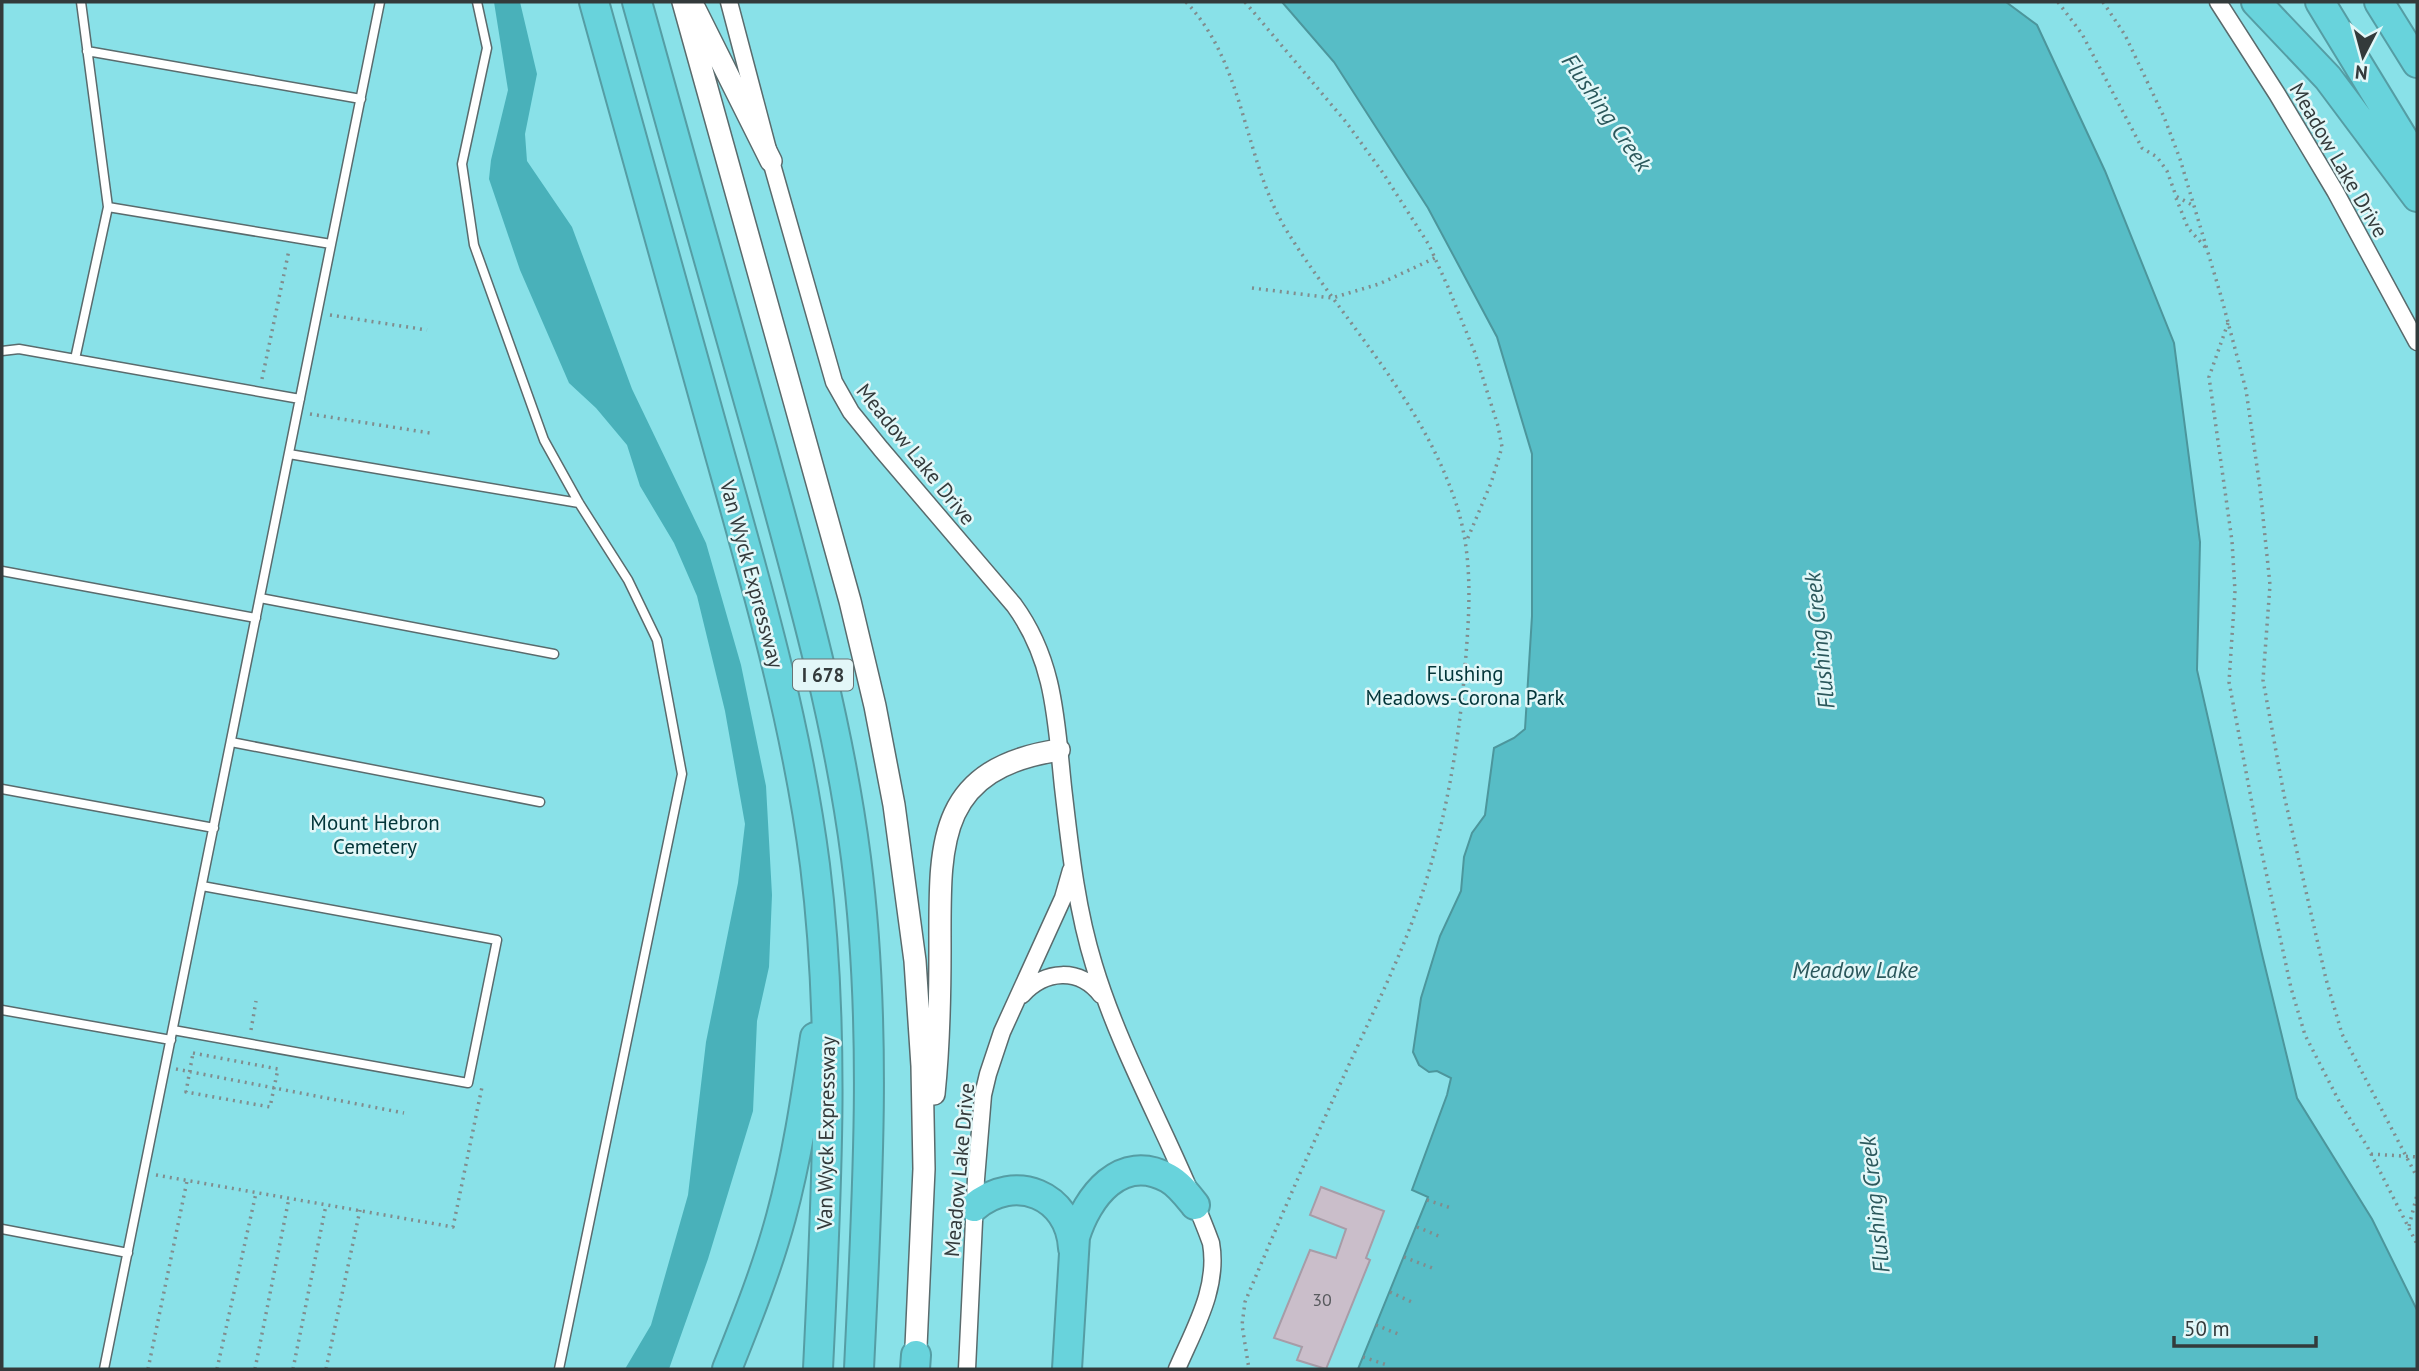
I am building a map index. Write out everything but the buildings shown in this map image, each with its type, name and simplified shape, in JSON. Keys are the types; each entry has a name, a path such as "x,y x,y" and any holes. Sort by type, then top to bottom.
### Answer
{"highway":[{"name":"Van Wyck Expressway","path":"594,2 777,662 808,815 825,972 828,1113 818,1369"},
{"name":"Van Wyck Expressway","path":"637,2 802,594 829,702 849,809 863,915 871,1074 859,1369"},
{"path":"2256,2 2328,78 2417,197"},
{"path":"2320,2 2417,161"},
{"path":"2379,2 2417,62"},
{"path":"727,1369 770,1254 791,1177 825,972"},
{"path":"1074,1251 1079,1224 1104,1185 1127,1172 1155,1172 1179,1186 1195,1205"},
{"path":"974,1207 984,1199 1006,1190 1018,1190 1040,1196 1063,1213 1073,1235 1074,1251 1068,1364"}],"street":[{"path":"683,2 850,601 884,753 903,861 915,961 922,1066 923,1169 915,1365"},
{"path":"691,2 771,161"},
{"name":"Meadow Lake Drive","path":"729,2 771,161 839,395 1028,624 1038,643 1050,684 1072,864 1087,941 1108,1006"},
{"name":"Meadow Lake Drive","path":"2218,2 2335,191 2417,342"},
{"path":"923,1169 938,1052 940,880 945,839 962,800 978,782 1009,761 1059,750"},
{"name":"Meadow Lake Drive","path":"967,1369 974,1207 981,1115 988,1074 994,1052 1063,898 1072,864"},
{"path":"1016,1003 1023,993 1043,978 1066,974 1088,982 1097,989 1108,1006 1211,1244 1213,1275 1207,1298 1177,1369"}],"lane":[{"path":"75,359 108,206 81,2"},
{"path":"104,1369 380,2"},
{"path":"477,2 487,48 462,164 474,245 544,440 579,503 628,580 657,640 682,774 559,1369"},
{"path":"88,51 361,99"},
{"path":"108,206 331,244"},
{"path":"2,351 19,349 300,399"},
{"path":"289,454 579,503"},
{"path":"2,571 256,618"},
{"path":"260,598 554,654"},
{"path":"231,742 540,802"},
{"path":"2,789 214,828"},
{"path":"173,1030 468,1083 497,940 202,886"},
{"path":"2,1010 171,1040"},
{"path":"2,1229 128,1253"}],"path":[{"path":"1186,2 1206,27 1230,73 1263,174 1282,222 1428,436 1454,495 1467,541 1470,588 1462,708 1454,764 1423,889 1408,934 1302,1168 1245,1302 1242,1325 1250,1369"},
{"path":"1245,2 1346,122 1383,173 1435,258 1475,353 1499,426 1502,447 1491,483 1467,541"},
{"path":"2058,2 2082,34 2142,148 2157,158 2167,171 2188,229 2206,248"},
{"path":"2103,2 2125,35 2164,117 2206,248 2246,390 2270,585 2263,680 2284,795 2326,979 2342,1034 2417,1177"},
{"path":"2176,196 2193,206"},
{"path":"260,392 292,237"},
{"path":"1252,288 1332,298 1379,284 1435,258"},
{"path":"318,313 427,330"},
{"path":"2228,323 2208,377 2232,541 2235,591 2228,682 2288,975 2305,1035 2417,1244"},
{"path":"298,412 430,433"},
{"path":"248,1043 257,1001"},
{"path":"193,1053 278,1069 270,1107 186,1092 190,1072 193,1053"},
{"path":"165,1067 404,1113"},
{"path":"144,1173 453,1227 482,1084 468,1083"},
{"path":"2371,1154 2417,1157"},
{"path":"148,1369 187,1181"},
{"path":"218,1369 256,1193"},
{"path":"2409,1229 2417,1195"},
{"path":"255,1369 289,1198"},
{"path":"1427,1200 1451,1208"},
{"path":"293,1369 326,1205"},
{"path":"326,1369 360,1210"},
{"path":"1416,1227 1441,1237"},
{"path":"1404,1256 1432,1268"},
{"path":"1390,1292 1413,1303"},
{"path":"1376,1325 1398,1334"},
{"path":"1363,1357 1387,1365"}],"green space":[{"name":"Flushing Meadows-Corona Park","path":"2,2 2417,2 2417,1369 2,1369"}],"shaded area":[{"path":"494,2 520,2 537,74 525,134 527,161 572,227 632,389 706,543 741,665 766,786 772,895 769,967 757,1021 753,1111 708,1259 669,1369 625,1369 651,1325 688,1195 706,1042 738,883 745,824 725,711 697,596 674,543 640,486 627,445 596,408 569,383 520,270 489,179 508,90"}],"water":[{"name":"Meadow Lake","path":"1282,2 2006,2 2037,25 2105,171 2174,343 2200,542 2197,670 2261,950 2297,1098 2372,1219 2417,1310 2417,1369 1358,1369 1428,1197 1412,1190 1451,1078 1437,1071 1429,1072 1419,1065 1413,1052 1421,998 1440,936 1461,891 1464,857 1472,833 1485,815 1494,748 1525,729 1532,616 1532,454 1497,337 1428,208 1334,62"}],"water label":[{"name":"Flushing Creek","path":"1607,112"},
{"name":"Flushing Creek","path":"1819,641"},
{"name":"Flushing Creek","path":"1874,1205"}],"park label":[{"name":"Mount Hebron Cemetery","path":"375,834"}]}
